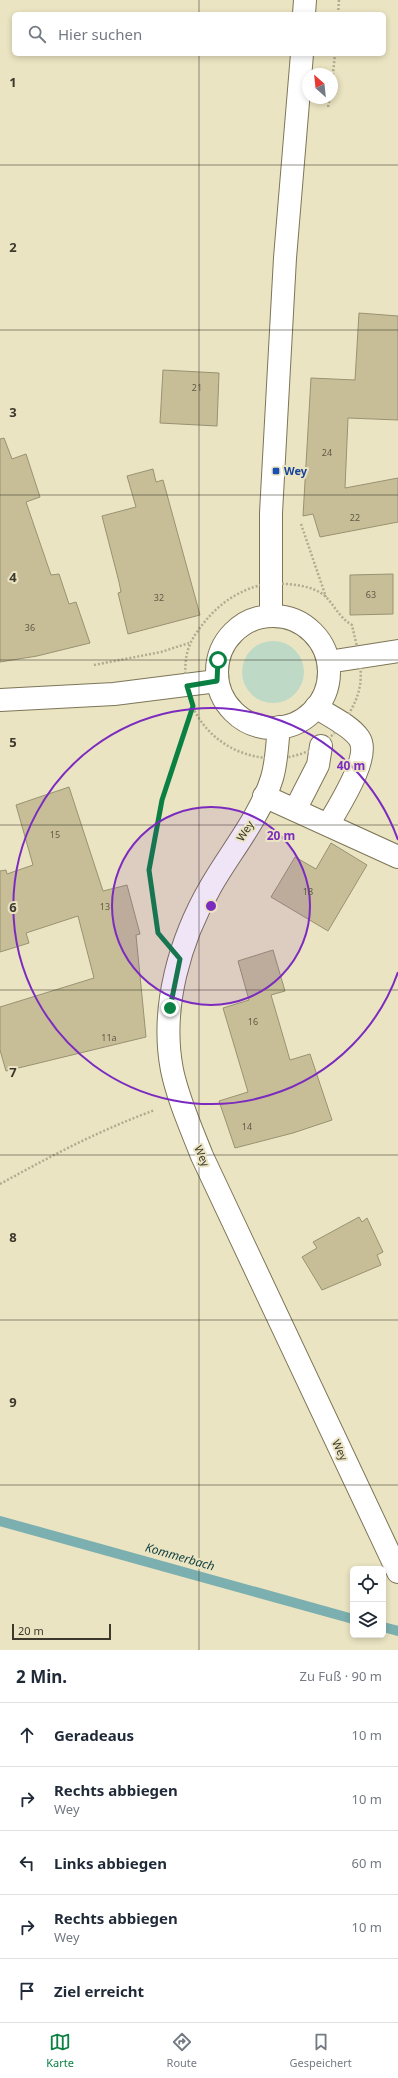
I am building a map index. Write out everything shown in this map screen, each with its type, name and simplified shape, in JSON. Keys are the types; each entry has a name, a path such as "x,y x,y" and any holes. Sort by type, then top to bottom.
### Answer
{"main road":[{"path":"304,12 305,0"},
{"path":"271,615 271,513 285,258 302,56"},
{"path":"271,615 288,617 303,624 314,634 322,645 328,662 328,683 316,707 306,716 295,722 279,727 254,725 242,718 231,709 222,696 217,681 218,660 221,650 228,639 243,625 257,618 271,615"},
{"path":"328,662 398,651"},
{"path":"0,700 114,694 190,696 217,681"},
{"path":"316,707 342,724 360,739 362,753 358,767 328,825"},
{"name":"Wey","path":"279,727 276,759 272,778 264,796 200,906 180,959 170,1008 168,1041 172,1071 181,1101 211,1176 398,1572"},
{"path":"295,810 318,765 321,746"},
{"path":"264,796 398,857"}],"path":[{"path":"338,12 339,0"},
{"path":"334,68 335,56"},
{"path":"270,583 311,589 326,597 340,616 352,625 359,657 360,684 358,696 342,724 321,746 300,756 276,759 252,755 223,744 201,723 190,696 186,656 189,643 205,620 228,599 248,588 270,583"},
{"path":"88,665 160,652 189,643"},
{"path":"180,959 158,933 149,870 162,800 190,696"},
{"path":"0,1184 63,1149 122,1122 181,1101"}],"green space":[{"path":"273,641 285,643 295,650 302,660 304,672 302,684 295,694 285,701 273,703 261,701 251,694 244,684 242,672 244,660 251,650 261,643"}],"building":[{"path":"359,313 398,316 398,420 348,418 345,488 398,478 398,522 320,537 313,514 303,516 311,378 355,380"},
{"path":"163,370 219,373 217,426 160,423"},
{"path":"4,438 12,459 26,454 40,497 26,502 51,575 59,574 69,604 76,602 90,643 37,656 0,662 0,439"},
{"path":"153,469 156,482 163,480 200,615 128,634 118,593 121,592 119,582 102,516 136,507 127,476"},
{"path":"393,574 393,614 350,615 350,575"},
{"path":"69,787 103,891 127,885 140,934 136,935 146,1037 6,1071 0,1050 0,1007 94,978 78,916 26,933 29,943 0,952 0,871 6,870 7,874 33,865 16,805"},
{"path":"331,843 367,865 328,931 271,897 295,857 316,869"},
{"path":"273,950 285,991 271,995 290,1060 310,1054 332,1120 293,1133 235,1148 219,1101 248,1092 223,1008 249,1000 238,961"},
{"path":"359,1217 362,1222 367,1218 383,1252 377,1255 381,1265 322,1290 302,1257 317,1248 313,1242"}],"waterway":[{"name":"Kommerbach","path":"0,1521 350,1618"},
{"name":"Kommerbach","path":"386,1628 398,1631"}],"place":[{"name":"Wey","path":"276,471"}],"route":[{"path":"170,1008 172,992 180,959 158,933 149,870 162,800 193,706 187,686 217,681 218,660"}]}
